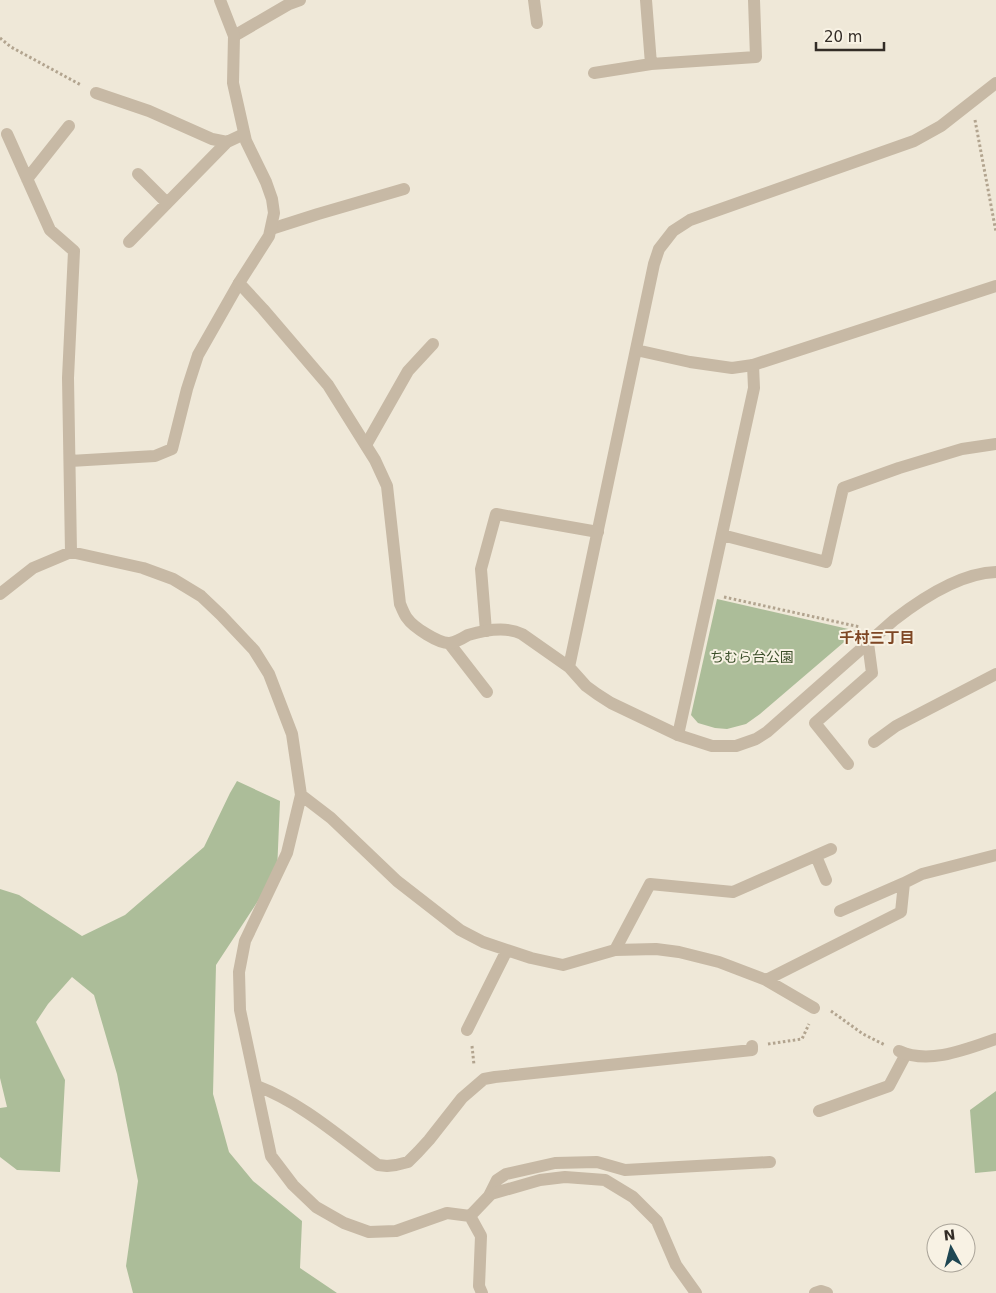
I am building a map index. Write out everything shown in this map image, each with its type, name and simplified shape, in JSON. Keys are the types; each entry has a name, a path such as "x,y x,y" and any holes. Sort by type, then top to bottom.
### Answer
{"street":[{"path":"70,461 155,456 172,449 186,389 198,355 238,283 269,236 274,213 272,199 266,182 246,142 234,83 234,36 220,0"},
{"path":"234,36 288,4 300,0"},
{"path":"534,0 536,23"},
{"path":"646,0 651,64"},
{"path":"594,73 651,64 756,57 754,0"},
{"path":"569,667 654,264 659,249 673,231 690,220 914,141 941,126 996,83"},
{"path":"96,92 149,111 212,139 227,142"},
{"path":"27,179 69,126"},
{"path":"7,134 50,230 74,251 68,378 71,552"},
{"path":"129,242 227,142 244,134"},
{"path":"138,174 167,203"},
{"path":"271,229 404,189"},
{"path":"238,283 264,309 328,385 375,460 387,486 400,604 406,618 418,630 437,640 449,643 486,631 508,629 516,631 569,667 596,694 678,735 712,746 736,746 756,740 914,604 932,593 965,578 996,572"},
{"path":"636,350 690,362 732,368 753,365 996,286"},
{"path":"366,445 408,371 432,344"},
{"path":"678,735 754,388 753,365"},
{"path":"722,535 826,562 843,488 899,468 962,449 996,444"},
{"path":"486,631 480,569 496,514 598,532"},
{"path":"0,594 33,568 71,552 143,568 173,579 201,596 254,650 269,674 292,734 301,794 287,853 245,941 239,972 240,1010 272,1156 293,1186 316,1207 344,1223 369,1232 396,1231 447,1213 470,1216"},
{"path":"449,643 487,692"},
{"path":"848,764 816,723 872,673 868,643"},
{"path":"874,742 896,726 996,674"},
{"path":"301,794 330,818 396,881 460,930 483,942 531,958 563,965 615,950 656,949 679,952 719,962 766,980 814,1008"},
{"path":"615,950 650,884 733,892 831,849"},
{"path":"840,911 922,874 996,855"},
{"path":"816,856 826,880"},
{"path":"766,980 901,912 904,883"},
{"path":"467,1030 507,950"},
{"path":"819,1111 889,1086 903,1053 924,1057 960,1051 996,1039"},
{"path":"257,1086 294,1103 378,1165 387,1166 408,1162 462,1098 484,1079 752,1050 752,1046"},
{"path":"470,1216 490,1194 497,1180 506,1174 555,1163 597,1162 625,1170 770,1162"},
{"path":"490,1194 540,1180 565,1177 605,1180 633,1197 657,1221 676,1265 696,1293"},
{"path":"470,1216 481,1236 479,1286 482,1293"},
{"path":"815,1293 821,1291 827,1293"}],"path":[{"path":"0,38 11,47 96,92"},
{"path":"972,102 996,232"},
{"path":"709,594 860,627 878,634"},
{"path":"814,1008 818,1001 863,1034 903,1053"},
{"path":"752,1046 802,1039"},
{"path":"471,1044 474,1072"}],"green space":[{"name":"ちむら台公園","path":"717,599 857,631 746,724 727,729 715,728 698,723 691,715"},
{"path":"237,781 280,801 277,872 216,965 213,1094 229,1152 253,1181 302,1221 300,1268 337,1293 133,1293 126,1266 138,1181 117,1074 94,995 72,977 48,1004 36,1022 65,1080 60,1172 17,1170 0,1157 0,1108 7,1107 0,1078 0,889 19,895 82,936 125,915 204,847"},
{"path":"996,1091 996,1171 975,1173 970,1110"}],"district":[{"name":"千村三丁目","path":"877,638"}]}
